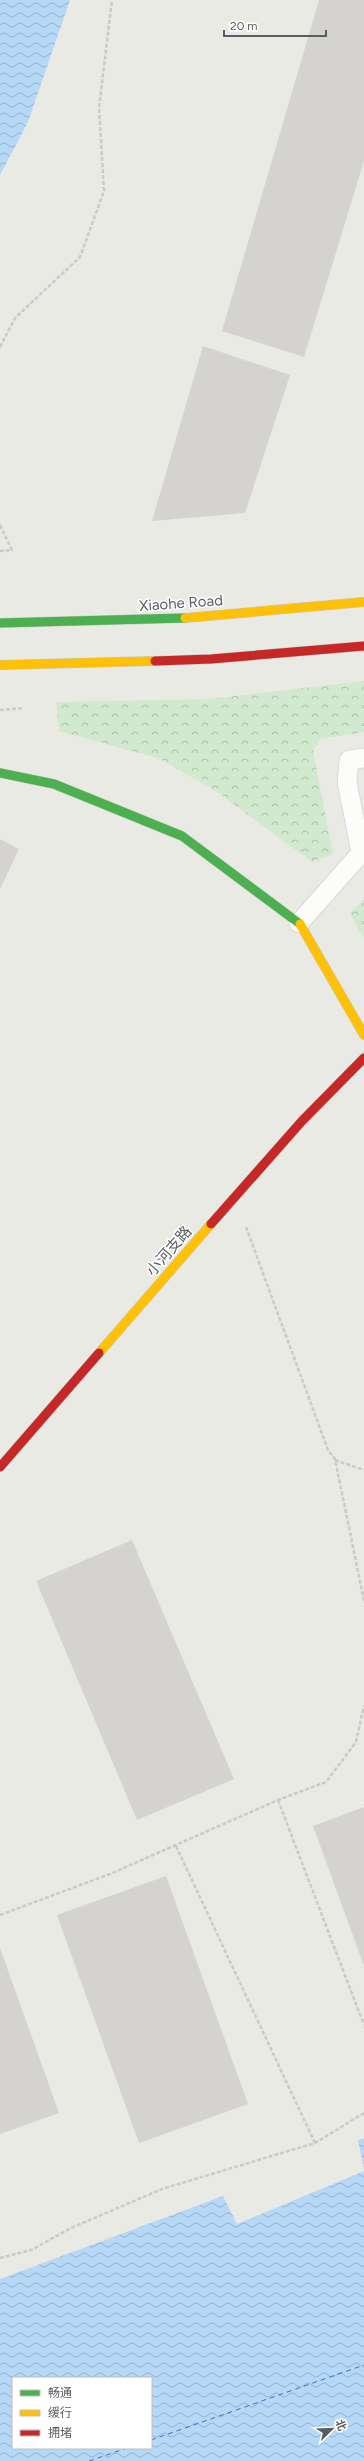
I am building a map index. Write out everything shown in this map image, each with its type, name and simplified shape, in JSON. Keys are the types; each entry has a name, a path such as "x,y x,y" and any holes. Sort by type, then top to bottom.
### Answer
{"street":[{"name":"Xiaohe Road","path":"0,623 171,619 364,602"},
{"path":"0,665 211,660 364,646"},
{"path":"0,773 54,784 182,836 299,923 364,1035"},
{"name":"小河支路","path":"0,1468 302,1120 364,1058"}],"lane":[{"path":"299,923 363,854 346,782 349,760 364,758"}],"path":[{"path":"0,347 15,318 80,257 104,191 99,108 112,0"},
{"path":"0,526 12,550 0,551"},
{"path":"0,710 24,708"},
{"path":"234,1197 328,1450 335,1460 364,1601"},
{"path":"335,1460 364,1470"},
{"path":"0,1915 176,1846 278,1800 326,1782 356,1742 364,1705"},
{"path":"278,1800 364,2025"},
{"path":"176,1846 315,2143"},
{"path":"0,2258 32,2250 71,2228 162,2190 315,2143 364,2113"}],"green space":[{"path":"364,681 364,732 320,739 313,751 333,854 312,862 217,792 160,759 59,731 56,702 209,699"},
{"path":"364,899 364,939 350,913"}],"water":[{"path":"0,0 70,0 28,122 0,175"},
{"path":"364,2138 364,2170 358,2140"},
{"path":"364,2171 364,2461 0,2461 0,2279 223,2196 237,2224"}],"building":[{"path":"319,0 364,0 364,161 304,357 222,331"},
{"path":"203,346 290,375 245,513 152,521"},
{"path":"0,839 19,849 0,889"},
{"path":"132,1540 234,1779 137,1820 36,1581"},
{"path":"364,1807 364,1966 313,1826"},
{"path":"166,1876 248,2104 139,2143 57,1915"},
{"path":"0,1948 59,2113 0,2134"}],"ferry route":[{"path":"152,2440 364,2365"},
{"path":"89,2461 124,2449"}],"traffic: fast":[{"path":"0,623 185,618"},
{"path":"0,773 54,784 182,836 300,924"}],"traffic: slow":[{"path":"185,618 364,602"},
{"path":"0,665 155,661"},
{"path":"300,924 364,1035"},
{"path":"99,1353 211,1224"}],"traffic: jam":[{"path":"155,661 211,659 364,646"},
{"path":"211,1224 302,1121 364,1058"},
{"path":"0,1467 99,1353"}]}
